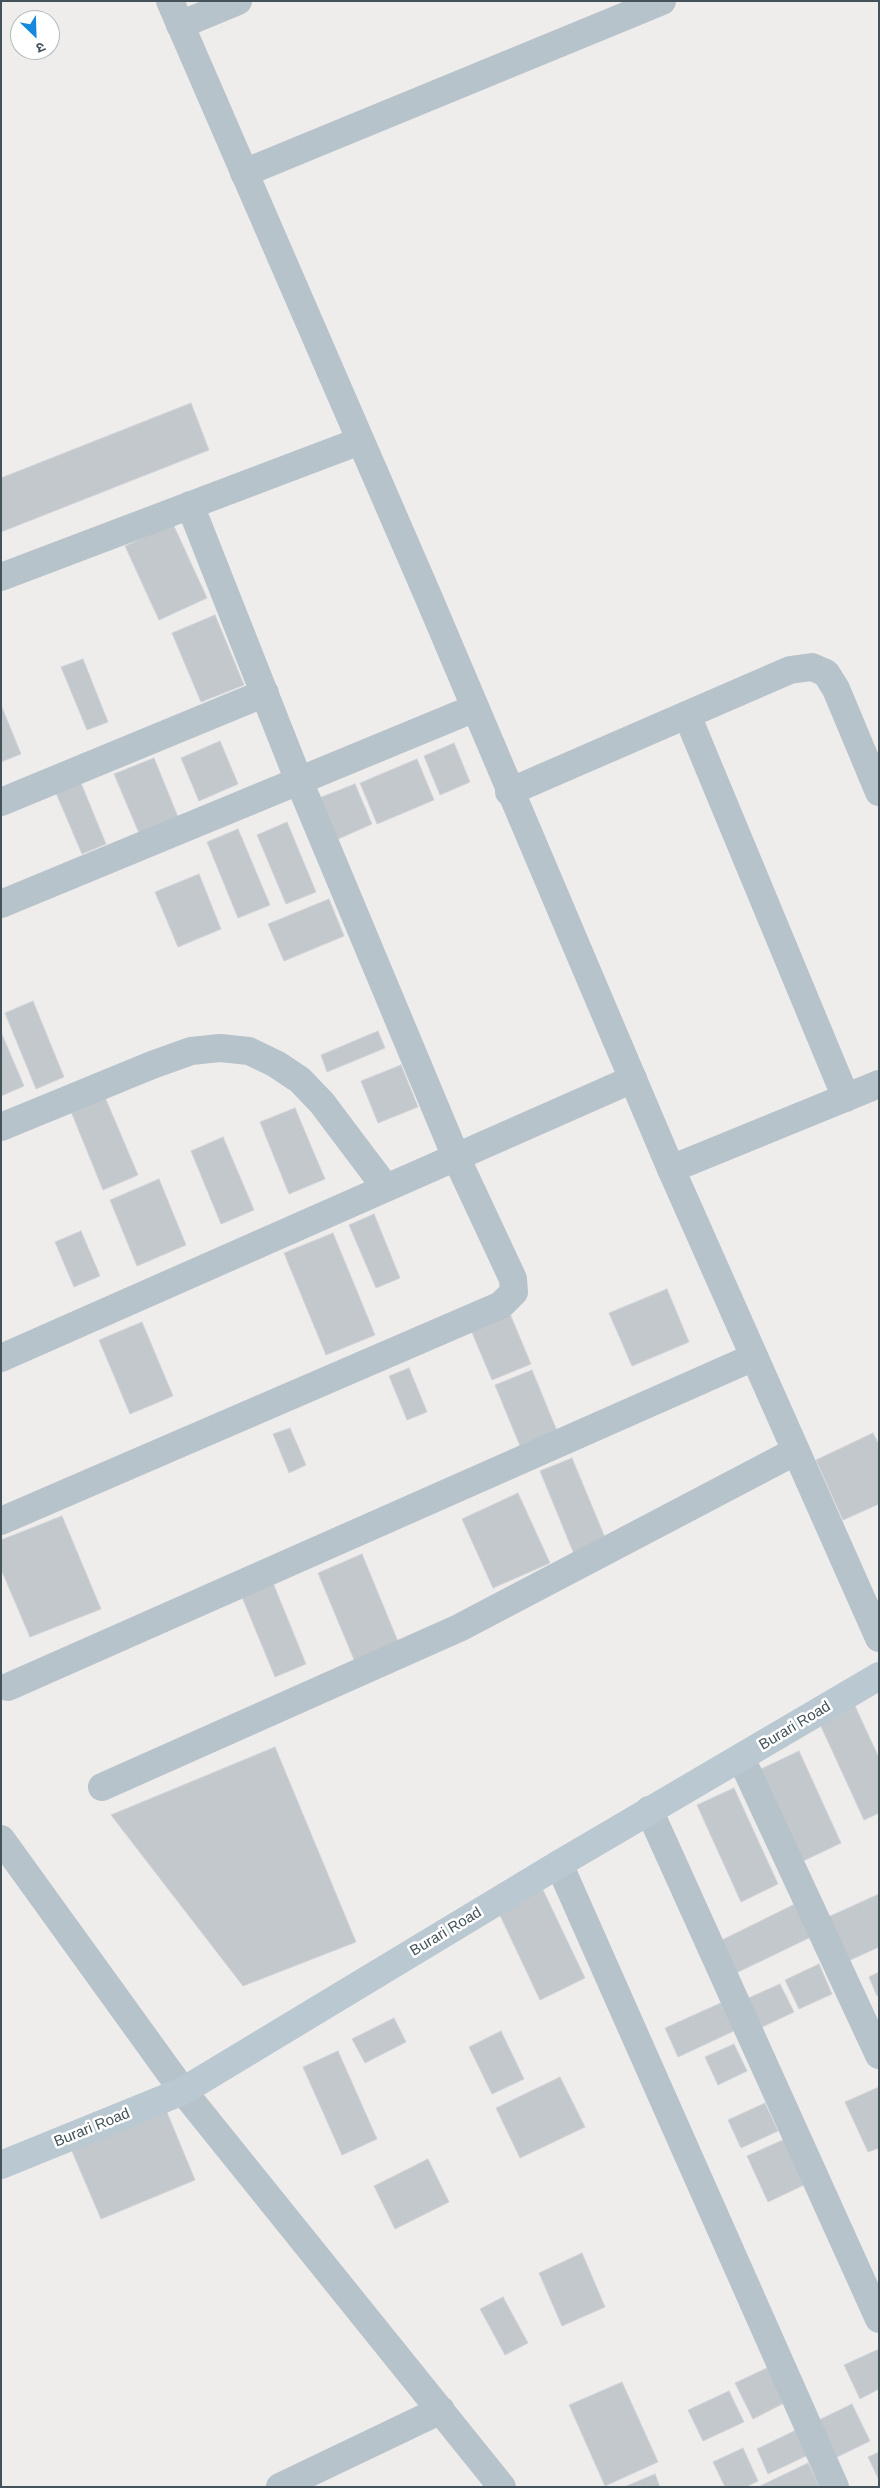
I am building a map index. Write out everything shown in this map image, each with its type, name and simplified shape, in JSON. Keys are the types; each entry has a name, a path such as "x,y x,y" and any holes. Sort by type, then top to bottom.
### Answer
{"main road":[{"name":"Burari Road","path":"1,2165 193,2085 649,1810 879,1676"}],"street":[{"path":"238,1 175,13 475,708 509,792 671,1169 879,1638"},
{"path":"244,173 662,1"},
{"path":"1,577 360,441"},
{"path":"1,1522 501,1305 514,1292 514,1279 456,1157 299,781 190,505"},
{"path":"509,792 790,670 812,666 826,673 836,689 879,792"},
{"path":"1,802 264,693"},
{"path":"1,904 475,708"},
{"path":"687,715 846,1098"},
{"path":"1,1127 191,1051 220,1048 249,1052 276,1064 300,1080 322,1103 386,1188"},
{"path":"1,1358 633,1079"},
{"path":"671,1169 879,1084"},
{"path":"8,1687 754,1357"},
{"path":"102,1787 459,1628 796,1451"},
{"path":"741,1758 879,2055"},
{"path":"649,1810 879,2319"},
{"path":"1,1840 193,2085 502,2487"},
{"path":"559,1864 835,2487"},
{"path":"280,2487 441,2410"}],"building":[{"path":"191,403 209,450 1,532 1,478"},
{"path":"173,524 207,598 159,620 125,546"},
{"path":"215,615 244,685 201,702 172,633"},
{"path":"83,659 108,722 87,730 61,667"},
{"path":"1,705 21,754 1,762"},
{"path":"220,741 238,784 199,801 181,758"},
{"path":"454,743 470,782 440,795 424,756"},
{"path":"154,758 178,817 139,833 114,774"},
{"path":"417,759 434,800 377,824 360,783"},
{"path":"81,783 106,844 82,854 56,793"},
{"path":"355,784 372,824 336,840 319,798"},
{"path":"287,822 316,892 286,904 257,835"},
{"path":"238,829 270,905 238,918 207,842"},
{"path":"199,874 221,929 178,947 155,892"},
{"path":"329,899 344,936 284,961 268,924"},
{"path":"33,1001 64,1077 36,1089 5,1013"},
{"path":"378,1031 385,1048 327,1072 321,1055"},
{"path":"1,1032 24,1086 1,1096"},
{"path":"401,1065 418,1107 378,1123 361,1081"},
{"path":"104,1095 138,1175 103,1190 70,1109"},
{"path":"295,1108 325,1179 289,1194 260,1122"},
{"path":"223,1137 254,1210 221,1224 191,1151"},
{"path":"159,1179 186,1245 137,1266 110,1200"},
{"path":"374,1214 400,1278 376,1288 349,1225"},
{"path":"81,1231 100,1276 74,1287 55,1242"},
{"path":"333,1233 375,1335 326,1355 284,1253"},
{"path":"667,1289 689,1342 632,1366 609,1313"},
{"path":"510,1314 531,1364 492,1380 471,1330"},
{"path":"142,1322 173,1396 130,1414 99,1340"},
{"path":"409,1368 427,1412 407,1420 389,1376"},
{"path":"532,1370 557,1431 520,1446 495,1385"},
{"path":"290,1428 306,1465 289,1473 273,1434"},
{"path":"873,1433 879,1445 879,1504 843,1520 816,1460"},
{"path":"572,1458 606,1540 574,1554 540,1471"},
{"path":"518,1493 550,1563 493,1588 462,1519"},
{"path":"62,1516 101,1609 30,1637 1,1569 1,1540"},
{"path":"362,1554 399,1644 355,1662 318,1573"},
{"path":"273,1583 306,1664 275,1677 242,1597"},
{"path":"855,1706 879,1758 879,1813 864,1820 819,1722"},
{"path":"275,1747 356,1942 243,1986 111,1815"},
{"path":"799,1751 841,1843 803,1861 761,1769"},
{"path":"734,1788 778,1884 741,1902 697,1805"},
{"path":"542,1888 585,1978 540,2000 497,1909"},
{"path":"879,1894 879,1947 846,1962 826,1918"},
{"path":"797,1903 813,1936 732,1975 716,1943"},
{"path":"819,1964 832,1994 799,2009 785,1980"},
{"path":"879,1972 879,1995 877,1996 869,1977"},
{"path":"780,1984 794,2012 758,2029 744,2000"},
{"path":"723,2002 736,2030 678,2057 665,2028"},
{"path":"394,2018 406,2042 365,2063 352,2039"},
{"path":"501,2031 524,2079 492,2094 469,2047"},
{"path":"734,2044 747,2071 718,2085 705,2057"},
{"path":"338,2051 377,2139 342,2155 303,2067"},
{"path":"560,2077 585,2127 520,2158 496,2108"},
{"path":"879,2087 879,2148 868,2152 845,2102"},
{"path":"765,2103 778,2131 741,2148 728,2120"},
{"path":"166,2110 195,2180 101,2219 71,2149"},
{"path":"785,2139 806,2184 768,2202 747,2156"},
{"path":"428,2159 449,2202 395,2229 374,2186"},
{"path":"582,2253 605,2307 562,2326 539,2273"},
{"path":"503,2297 528,2343 505,2355 480,2309"},
{"path":"879,2349 879,2389 860,2399 844,2365"},
{"path":"769,2367 786,2402 753,2419 735,2383"},
{"path":"622,2382 658,2462 605,2486 569,2405"},
{"path":"729,2391 744,2422 703,2441 688,2410"},
{"path":"852,2404 870,2441 835,2458 817,2421"},
{"path":"796,2430 808,2455 768,2474 757,2449"},
{"path":"743,2448 758,2481 746,2487 725,2487 713,2462"},
{"path":"879,2452 879,2480 868,2457"},
{"path":"808,2463 820,2487 758,2487"},
{"path":"655,2474 660,2487 624,2487"}]}
